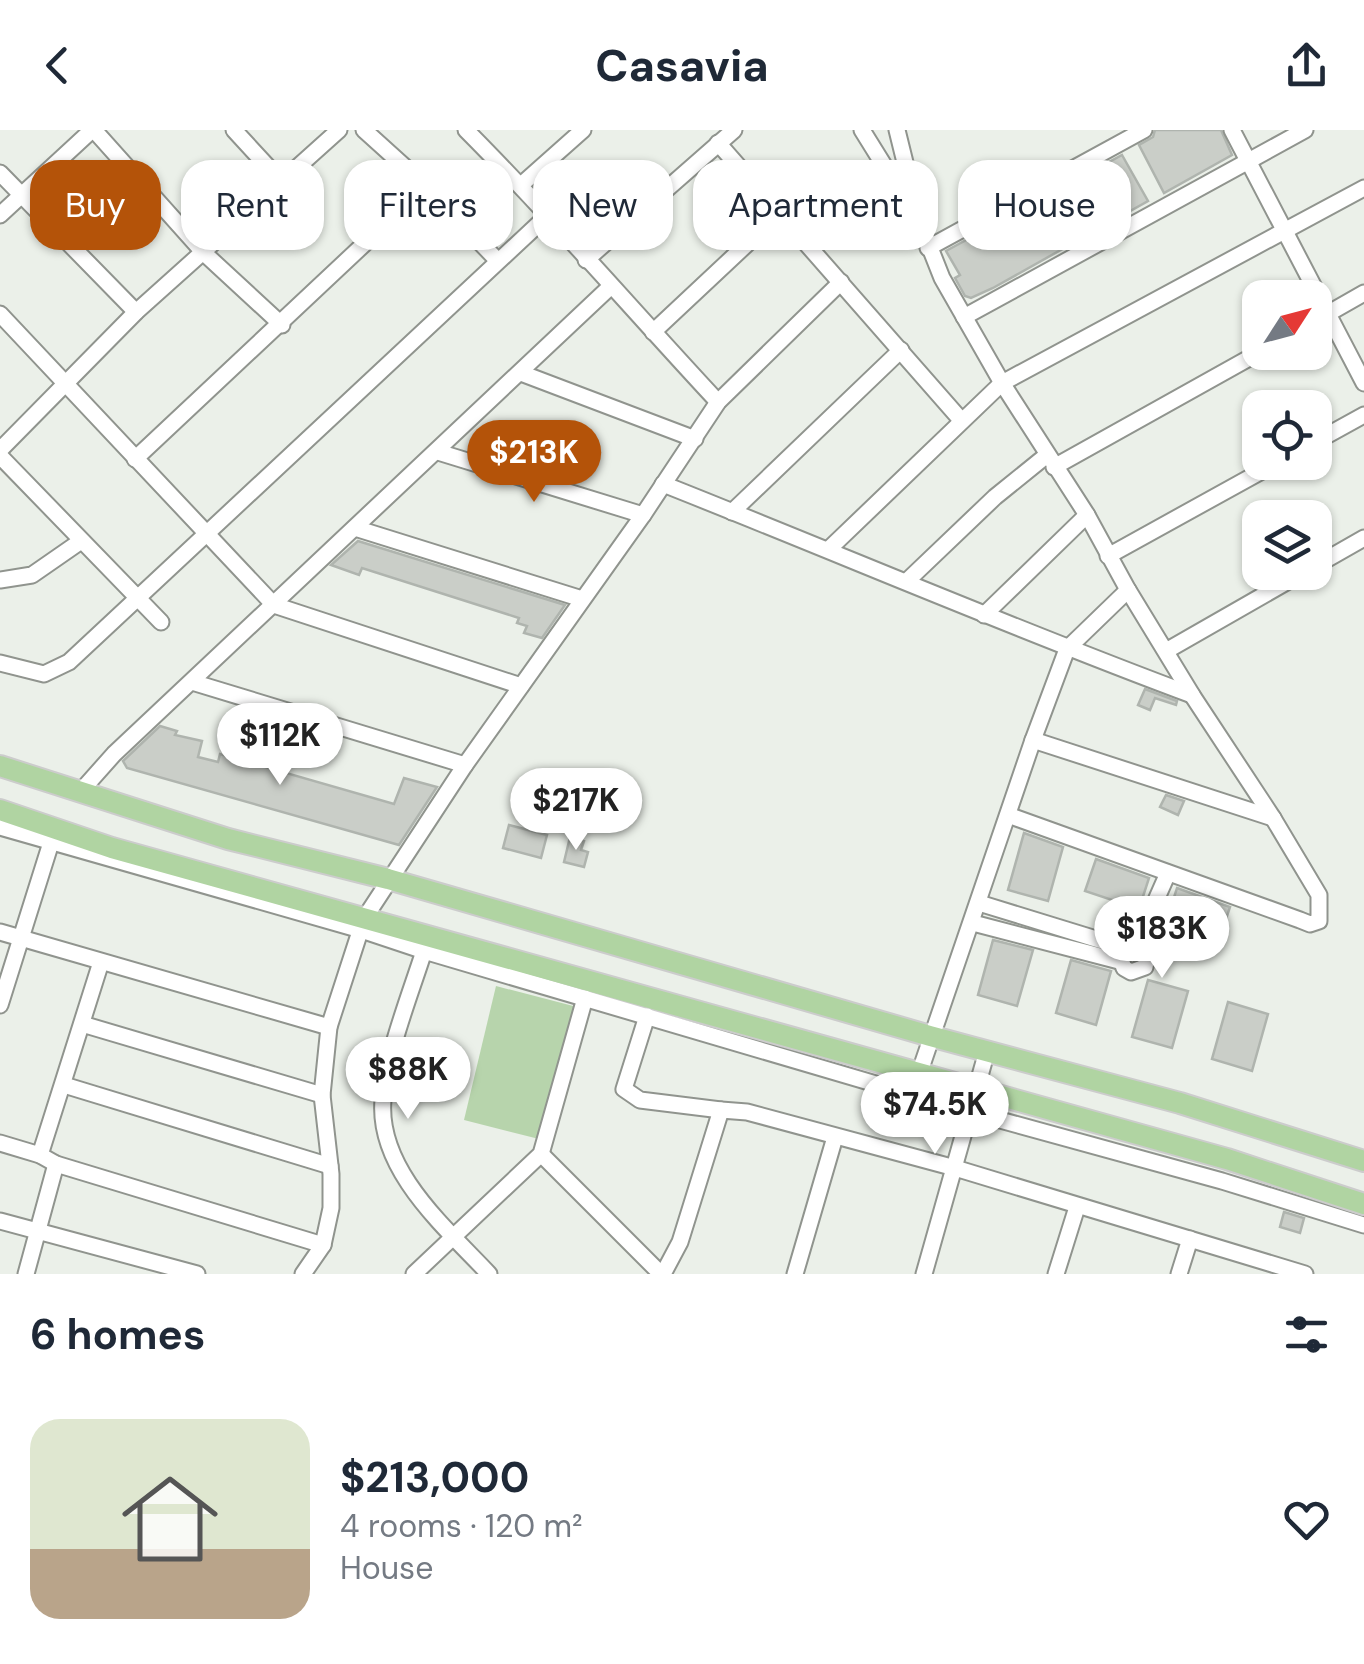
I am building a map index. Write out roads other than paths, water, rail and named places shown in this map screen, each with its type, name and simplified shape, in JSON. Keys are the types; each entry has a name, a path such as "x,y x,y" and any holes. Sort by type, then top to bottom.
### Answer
{"main road":[{"path":"0,766 228,840 388,880 930,1036 1180,1103 1364,1161"},
{"path":"0,810 53,836 1226,1159 1364,1204"}],"street":[{"path":"0,215 93,130 204,253 282,324"},
{"path":"234,130 261,160"},
{"path":"306,160 339,130"},
{"path":"364,130 397,160"},
{"path":"466,130 533,200"},
{"path":"521,185 583,130"},
{"path":"586,260 734,130"},
{"path":"862,130 881,160"},
{"path":"898,130 905,160"},
{"path":"938,243 1144,130"},
{"path":"1232,130 1306,280"},
{"path":"964,317 1306,130"},
{"path":"718,142 734,160"},
{"path":"0,173 136,312"},
{"path":"829,549 1002,383 1364,188"},
{"path":"0,664 33,674 61,668 533,228"},
{"path":"161,622 0,453 136,312 207,250"},
{"path":"135,459 359,250"},
{"path":"487,250 497,260"},
{"path":"577,250 718,402"},
{"path":"653,332 741,250"},
{"path":"813,250 962,420"},
{"path":"929,250 1002,383 1319,895 1318,920 1310,924 1008,816"},
{"path":"303,1274 323,1245 331,1208 322,1096 329,1027 363,924 465,766 643,516 718,402 841,282"},
{"path":"82,790 114,754 610,287"},
{"path":"1332,312 1364,294"},
{"path":"0,314 274,605 521,686"},
{"path":"1332,333 1364,383"},
{"path":"732,512 902,350"},
{"path":"907,581 995,498 1050,461 1242,361"},
{"path":"521,373 695,439"},
{"path":"1332,433 1364,415"},
{"path":"438,452 643,516"},
{"path":"1108,556 1245,480"},
{"path":"663,484 1068,649 1192,695"},
{"path":"984,615 1086,515"},
{"path":"355,528 582,598"},
{"path":"1332,556 1364,538"},
{"path":"0,580 32,575 81,541"},
{"path":"919,1074 1032,740 1068,649 1128,590"},
{"path":"1166,652 1273,590"},
{"path":"192,682 465,766"},
{"path":"1032,740 1274,818"},
{"path":"0,827 53,836 0,1005"},
{"path":"1127,950 1168,873"},
{"path":"979,903 1127,950"},
{"path":"973,922 1127,950"},
{"path":"363,924 424,951 1364,1225"},
{"path":"0,932 329,1027"},
{"path":"424,951 382,1102 389,1146 404,1174 488,1274"},
{"path":"40,1155 101,962"},
{"path":"414,1274 541,1154 585,998"},
{"path":"647,1016 624,1089 640,1100 747,1112 955,1168 1305,1274"},
{"path":"82,1024 322,1096"},
{"path":"924,1274 986,1051"},
{"path":"64,1085 330,1166"},
{"path":"541,1154 662,1274 680,1242 721,1110"},
{"path":"795,1274 835,1137"},
{"path":"0,1143 56,1164 323,1245"},
{"path":"26,1274 56,1164"},
{"path":"1056,1274 1078,1208"},
{"path":"0,1221 198,1274"},
{"path":"1179,1274 1190,1240"}]}
